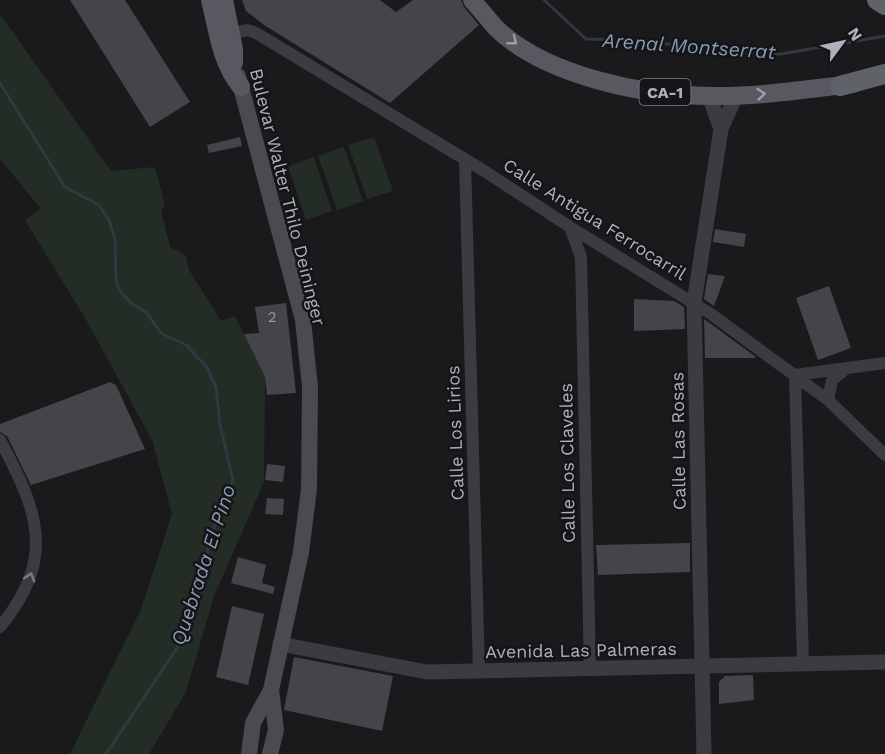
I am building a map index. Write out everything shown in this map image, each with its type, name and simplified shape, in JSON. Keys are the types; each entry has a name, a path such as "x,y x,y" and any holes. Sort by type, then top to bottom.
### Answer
{"highway":[{"path":"877,0 885,5"},
{"path":"840,86 885,74"}],"main road":[{"path":"213,6 229,58 231,45 224,0"},
{"name":"CA-1","path":"472,0 497,28 521,47 569,72 619,85 709,96 735,96 885,81"},
{"path":"213,6 224,58 230,73 241,87"},
{"name":"Bulevar Walter Thilo Deininger","path":"213,6 231,45 303,320 310,387 306,518 271,690 253,723 249,750"},
{"name":"Bulevar Walter Thilo Deininger","path":"271,690 276,730 271,752"},
{"path":"253,723 266,722 276,730"},
{"path":"249,750 260,754 271,752"}],"street":[{"name":"Calle Antigua Ferrocarril","path":"231,45 244,39 267,40 486,172 570,228 694,303 828,400 885,455"},
{"name":"Calle Las Rosas","path":"709,96 721,129"},
{"name":"Calle Las Rosas","path":"704,754 694,303 721,129 735,96"},
{"name":"Calle Los Lirios","path":"465,159 479,672"},
{"path":"466,192 486,172"},
{"name":"Calle Los Claveles","path":"570,228 581,257 590,669"},
{"path":"581,257 596,242"},
{"path":"803,663 795,375 885,363"},
{"path":"828,400 832,380 844,370"},
{"path":"0,440 26,489 35,519 36,536 32,571 27,588 0,627"},
{"name":"Avenida Las Palmeras","path":"280,644 426,672 885,662"}],"shaded area":[{"path":"0,14 111,171 155,167 165,205 161,211 170,247 186,256 189,270 221,321 235,316 265,377 264,482 214,596 186,692 149,754 70,754 141,609 172,514 152,440 85,318 25,220 41,209 0,159"},
{"path":"374,137 393,191 367,199 348,145"},
{"path":"344,147 363,201 337,210 318,156"},
{"path":"314,157 332,211 306,220 288,166"}],"building":[{"path":"70,0 125,0 190,102 150,127"},
{"path":"242,0 380,0 396,12 413,0 461,0 479,25 390,103 264,25 246,11"},
{"path":"240,137 242,146 209,153 207,145"},
{"path":"715,229 746,234 744,247 713,242"},
{"path":"708,274 725,276 714,306 704,299"},
{"path":"829,286 851,348 818,360 796,298"},
{"path":"634,299 674,301 684,307 685,329 634,331"},
{"path":"286,303 296,393 267,395 265,377 244,334 259,333 255,307"},
{"path":"704,319 756,357 705,358"},
{"path":"110,382 116,385 145,449 31,485 7,436 0,432 0,424"},
{"path":"267,464 285,466 283,482 265,480"},
{"path":"267,498 284,499 283,515 265,514"},
{"path":"690,543 690,572 598,575 596,545"},
{"path":"238,557 266,565 262,583 275,587 273,594 231,583"},
{"path":"232,606 264,614 248,685 216,677"},
{"path":"294,657 393,676 382,731 284,710"},
{"path":"753,675 754,700 719,704 719,682 725,676"}],"waterway":[{"name":"Arenal Montserrat","path":"544,0 586,39 653,41 691,49 781,54 885,36"},
{"name":"Quebrada El Pino","path":"0,83 65,187 99,205 109,220 115,239 116,281 120,291 132,304 146,312 161,333 186,345 206,366 216,387 220,424 233,481 210,537 206,563 177,648 106,754"}]}
